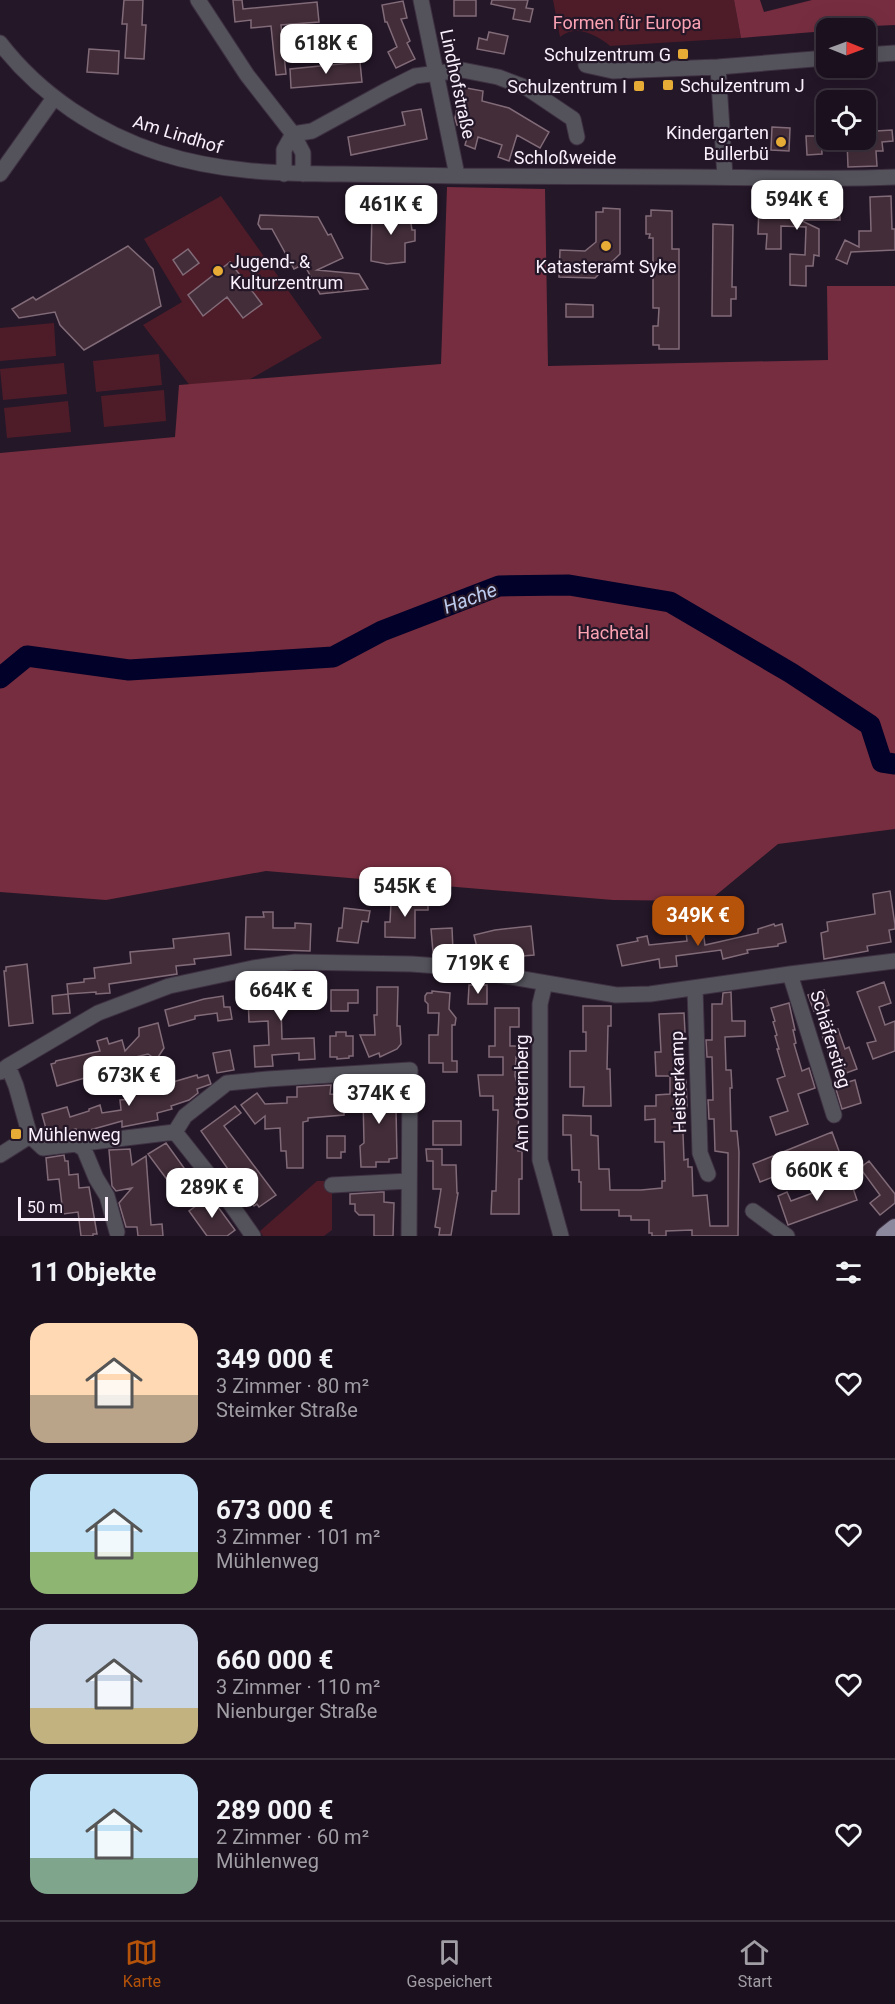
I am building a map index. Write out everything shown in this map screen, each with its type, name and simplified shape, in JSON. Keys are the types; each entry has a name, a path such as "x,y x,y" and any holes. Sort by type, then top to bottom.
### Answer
{"main road":[{"path":"885,1236 895,1228"}],"street":[{"path":"198,0 247,75 293,134 303,153 303,174"},
{"name":"Lindhofstraße","path":"421,0 457,176"},
{"name":"Am Lindhof","path":"0,43 14,62 54,98 86,120 124,140 160,153 236,170"},
{"path":"876,54 895,53"},
{"path":"586,65 613,71 718,68 816,59"},
{"path":"718,68 725,177"},
{"path":"293,134 312,131 415,76 462,70 498,77 527,88 573,119 577,137"},
{"path":"0,174 54,98"},
{"path":"284,174 284,150 293,134"},
{"name":"Schloßweide","path":"236,170 284,174 457,176 895,177"},
{"path":"175,1132 43,1148 30,1136 16,1086 4,1069 98,1013 169,986 253,968 296,962 453,967 616,995 650,994 790,974 894,965"},
{"name":"Schäferstieg","path":"790,974 834,1115"},
{"name":"Am Otternberg","path":"545,983 540,1004 540,1160 561,1236"},
{"name":"Heisterkamp","path":"694,988 700,1153 708,1174"},
{"path":"175,1132 185,1116 226,1083 411,1070 410,1236"},
{"path":"175,1132 221,1190 253,1236"},
{"path":"0,1155 30,1136"},
{"path":"76,1144 84,1149 96,1178 107,1196 117,1232"},
{"path":"332,1185 409,1181"},
{"path":"753,1211 788,1236"}],"green space":[{"name":"Formen für Europa","path":"553,0 734,0 741,38 610,46 586,32 573,31 560,37"},
{"path":"734,0 760,0 764,12 812,0 895,0 895,25 876,26 876,18 816,18 816,32 741,38"},
{"name":"Hachetal","path":"447,187 545,189 548,366 828,360 827,286 895,286 895,829 778,844 709,901 613,900 266,871 106,900 0,892 0,453 175,437 179,385 441,364"},
{"name":"Jugend- & Kulturzentrum","path":"221,196 322,338 205,405 143,325 182,302 144,239"},
{"path":"54,323 56,356 0,361 0,328"},
{"path":"159,354 162,385 96,392 93,361"},
{"path":"64,363 67,394 3,400 0,369"},
{"path":"164,390 166,421 104,427 101,396"},
{"path":"68,401 71,432 7,438 4,408"},
{"path":"317,1181 332,1181 332,1230 324,1236 263,1236 260,1231"}],"building":[{"path":"124,0 143,0 142,25 146,25 144,59 125,58 127,24 122,24"},
{"path":"233,0 242,0 243,9 317,2 319,22 281,25 286,74 276,75 271,26 251,28 251,20 235,22"},
{"path":"454,0 476,0 476,16 454,16"},
{"path":"492,0 528,0 526,8 533,9 530,22 513,19 515,9 491,4"},
{"path":"403,1 407,18 401,19 410,41 407,43 415,59 396,68 388,52 397,47 387,22 385,22 382,5"},
{"path":"489,32 508,36 504,54 477,49 479,38 487,40"},
{"path":"89,49 119,51 118,74 87,72"},
{"path":"360,62 362,82 291,88 290,69"},
{"path":"461,87 483,91 482,101 509,108 549,132 540,148 517,135 509,161 498,157 502,145 478,137 475,149 465,145 470,127 457,125 455,118"},
{"path":"421,109 427,139 351,155 348,137 405,125 402,112"},
{"path":"772,127 790,128 789,151 771,150"},
{"path":"892,130 893,141 882,142 883,151 876,151 877,166 848,167 847,150 876,150 876,131"},
{"path":"806,136 816,136 816,150 822,150 822,154 807,155"},
{"path":"891,196 895,250 851,252 847,264 836,259 845,240 859,247 859,231 871,231 870,197"},
{"path":"822,197 839,197 840,220 800,220 819,229 819,256 814,255 813,266 806,266 806,286 790,285 790,254 805,255 806,227 781,226 781,249 766,249 767,234 758,234 759,206 822,205"},
{"name":"Katasteramt Syke","path":"603,208 620,209 620,254 595,278 559,277 560,250 585,251 596,242 596,212 603,212"},
{"path":"372,210 409,210 412,230 415,230 415,241 405,243 405,262 387,264 371,261"},
{"path":"651,210 672,211 672,249 679,249 679,349 659,349 659,345 653,345 653,326 658,326 659,308 653,308 653,238 649,238 650,234 646,234 646,216 651,216"},
{"path":"260,215 318,217 328,235 331,234 343,258 317,270 359,274 368,289 320,294 304,264 294,269 272,229 261,229 258,224"},
{"path":"713,224 733,225 732,287 736,287 736,299 731,299 731,316 712,316"},
{"path":"128,246 153,269 161,306 84,350 60,325 55,312 19,318 12,309 33,297 36,300"},
{"path":"188,249 199,263 183,275 173,260"},
{"name":"Jugend- & Kulturzentrum","path":"230,262 262,304 243,318 227,297 203,316 188,295"},
{"path":"566,304 593,305 593,317 566,317"},
{"path":"890,891 895,925 895,929 889,930 891,942 867,946 868,951 824,959 821,933 828,931 827,922 875,914 873,894"},
{"path":"412,895 428,895 428,910 415,910 415,938 385,937 385,922 390,922 391,903 412,903"},
{"path":"344,908 370,911 368,922 362,921 358,943 337,941 339,928 342,928"},
{"path":"263,912 273,912 273,928 295,928 295,923 311,924 310,951 245,949 246,917 264,917"},
{"path":"774,924 775,926 782,924 786,942 778,946 747,950 748,953 723,959 721,950 676,956 677,966 660,968 659,959 622,966 617,945 638,941 637,938 647,936 649,945 687,941 686,932 703,930 705,945 758,933 758,929"},
{"path":"531,926 534,955 511,957 509,945 478,952 474,935"},
{"path":"452,928 453,951 433,952 431,929"},
{"path":"229,933 231,955 194,959 195,964 176,966 177,974 109,984 110,993 68,994 67,984 95,978 94,968 131,963 130,952 174,948 173,939"},
{"path":"27,964 33,1023 9,1026 4,971 6,967"},
{"path":"311,980 311,985 316,985 317,998 312,998 312,1003 281,1005 282,1039 314,1038 315,1059 299,1060 299,1053 272,1055 273,1066 255,1067 254,1046 269,1045 268,1021 249,1022 248,994 283,992 283,987 288,986 288,981"},
{"path":"884,982 891,1003 879,1007 885,1025 895,1021 895,1051 873,1059 867,1043 876,1041 857,992"},
{"path":"469,985 487,985 487,1004 468,1004"},
{"path":"377,987 398,987 397,1026 400,1026 401,1044 397,1049 380,1057 379,1053 369,1057 360,1035 375,1035 374,1015 377,1015"},
{"path":"331,990 358,990 358,1003 348,1003 348,1011 331,1011"},
{"path":"824,990 829,1005 814,1011 808,995"},
{"path":"432,991 450,993 449,1009 456,1018 455,1025 452,1025 452,1061 457,1061 457,1072 443,1072 443,1063 429,1063 429,1035 438,1035 439,1013 428,1013 425,996"},
{"path":"731,992 732,1021 745,1021 745,1036 725,1037 726,1070 731,1070 731,1131 737,1131 739,1152 738,1236 692,1236 692,1230 666,1231 666,1236 652,1236 652,1233 649,1233 649,1220 631,1220 631,1216 619,1216 619,1210 581,1210 579,1170 572,1170 571,1135 563,1135 563,1115 591,1116 591,1135 598,1136 599,1169 609,1169 610,1190 662,1188 662,1181 665,1181 664,1142 655,1142 655,1119 645,1120 645,1106 656,1106 656,1095 670,1094 670,1076 656,1076 655,1052 661,1052 659,1014 684,1013 685,1032 681,1032 680,1080 686,1080 687,1107 682,1107 684,1160 688,1159 688,1167 692,1167 693,1196 707,1195 710,1226 728,1226 728,1153 715,1151 714,1119 709,1119 708,1100 713,1100 712,1057 707,1057 706,1040 712,1040 712,1004 722,1004 723,993"},
{"path":"68,994 70,1013 53,1014 52,996"},
{"path":"223,996 224,1007 230,1007 232,1019 218,1021 217,1013 195,1016 195,1019 169,1026 165,1010"},
{"path":"789,1003 795,1030 793,1030 796,1043 794,1044 802,1071 809,1068 815,1088 798,1094 808,1124 776,1135 770,1117 788,1111 777,1079 785,1076 777,1049 779,1049 775,1036 777,1035 773,1022 775,1021 771,1008"},
{"path":"583,1006 611,1006 607,1069 610,1069 611,1106 583,1106 584,1087 570,1087 570,1051 586,1051"},
{"path":"495,1008 519,1008 519,1027 510,1027 510,1046 518,1046 515,1076 519,1083 518,1151 522,1151 519,1214 491,1214 492,1191 496,1191 498,1110 493,1110 493,1096 480,1096 478,1075 503,1075 503,1057 489,1057 489,1046 495,1046"},
{"path":"158,1023 164,1048 158,1057 154,1058 148,1054 131,1058 133,1064 57,1086 51,1064 100,1051 97,1041 107,1038 109,1044 122,1040 125,1051 139,1036 139,1028"},
{"path":"838,1029 845,1049 849,1047 857,1069 846,1073 839,1052 830,1056 822,1035"},
{"path":"336,1032 346,1032 346,1036 353,1036 353,1056 337,1059 337,1057 330,1057 330,1036 336,1036"},
{"path":"230,1050 234,1070 217,1073 213,1053"},
{"path":"197,1075 198,1078 208,1075 211,1084 197,1089 198,1093 189,1100 171,1106 172,1109 157,1113 158,1120 122,1127 122,1121 83,1132 77,1132 76,1129 48,1136 42,1114 67,1107 70,1117 100,1105 102,1113 121,1110 120,1100 133,1099 133,1093 152,1090 150,1081 164,1078 166,1084"},
{"path":"855,1080 861,1103 842,1109 835,1086"},
{"path":"393,1081 397,1158 389,1159 389,1162 376,1162 376,1167 361,1167 360,1146 364,1143 364,1087 373,1086 373,1082"},
{"path":"331,1085 330,1094 344,1095 344,1115 308,1118 308,1121 303,1122 303,1168 287,1168 286,1151 281,1151 280,1128 265,1129 265,1116 255,1124 241,1105 257,1093 265,1104 287,1103 287,1097 297,1097 297,1087"},
{"path":"235,1106 241,1113 224,1126 276,1195 259,1207 257,1204 254,1206 201,1131"},
{"path":"433,1121 461,1121 461,1145 433,1145"},
{"path":"832,1132 839,1151 760,1182 753,1164"},
{"path":"327,1136 345,1136 345,1152 341,1152 341,1158 327,1158"},
{"path":"166,1143 187,1172 171,1185 148,1154"},
{"path":"130,1149 132,1165 146,1156 151,1225 162,1224 163,1236 138,1236 137,1227 126,1227 119,1203 132,1188 116,1191 112,1186 109,1150"},
{"path":"426,1149 442,1149 442,1165 456,1165 458,1193 451,1235 439,1235 440,1228 435,1227 441,1189 433,1189 433,1161 427,1161"},
{"path":"64,1155 65,1161 68,1161 69,1175 78,1174 79,1188 89,1187 97,1234 93,1236 81,1236 78,1212 63,1214 59,1179 48,1180 46,1158"},
{"path":"869,1161 895,1194 895,1203 880,1215 870,1203 880,1195 860,1168"},
{"path":"850,1179 857,1200 788,1225 778,1196 787,1192 791,1201"},
{"path":"384,1192 384,1202 394,1203 393,1236 374,1236 374,1215 359,1215 355,1211 355,1204 350,1204 350,1194"},
{"path":"210,1196 235,1230 227,1236 207,1236 189,1211"}],"waterway":[{"name":"Hache","path":"0,678 27,656 129,670 333,657 382,631 499,586 569,585 670,602 791,673 870,725 882,762 895,764"}],"place":[{"name":"Schulzentrum G","path":"683,54"},
{"name":"Schulzentrum J","path":"668,85"},
{"name":"Schulzentrum I","path":"639,86"},
{"name":"Kindergarten Bullerbü","path":"781,142"},
{"name":"Katasteramt Syke","path":"606,246"},
{"name":"Jugend- & Kulturzentrum","path":"218,271"},
{"name":"Mühlenweg","path":"16,1134"}]}
